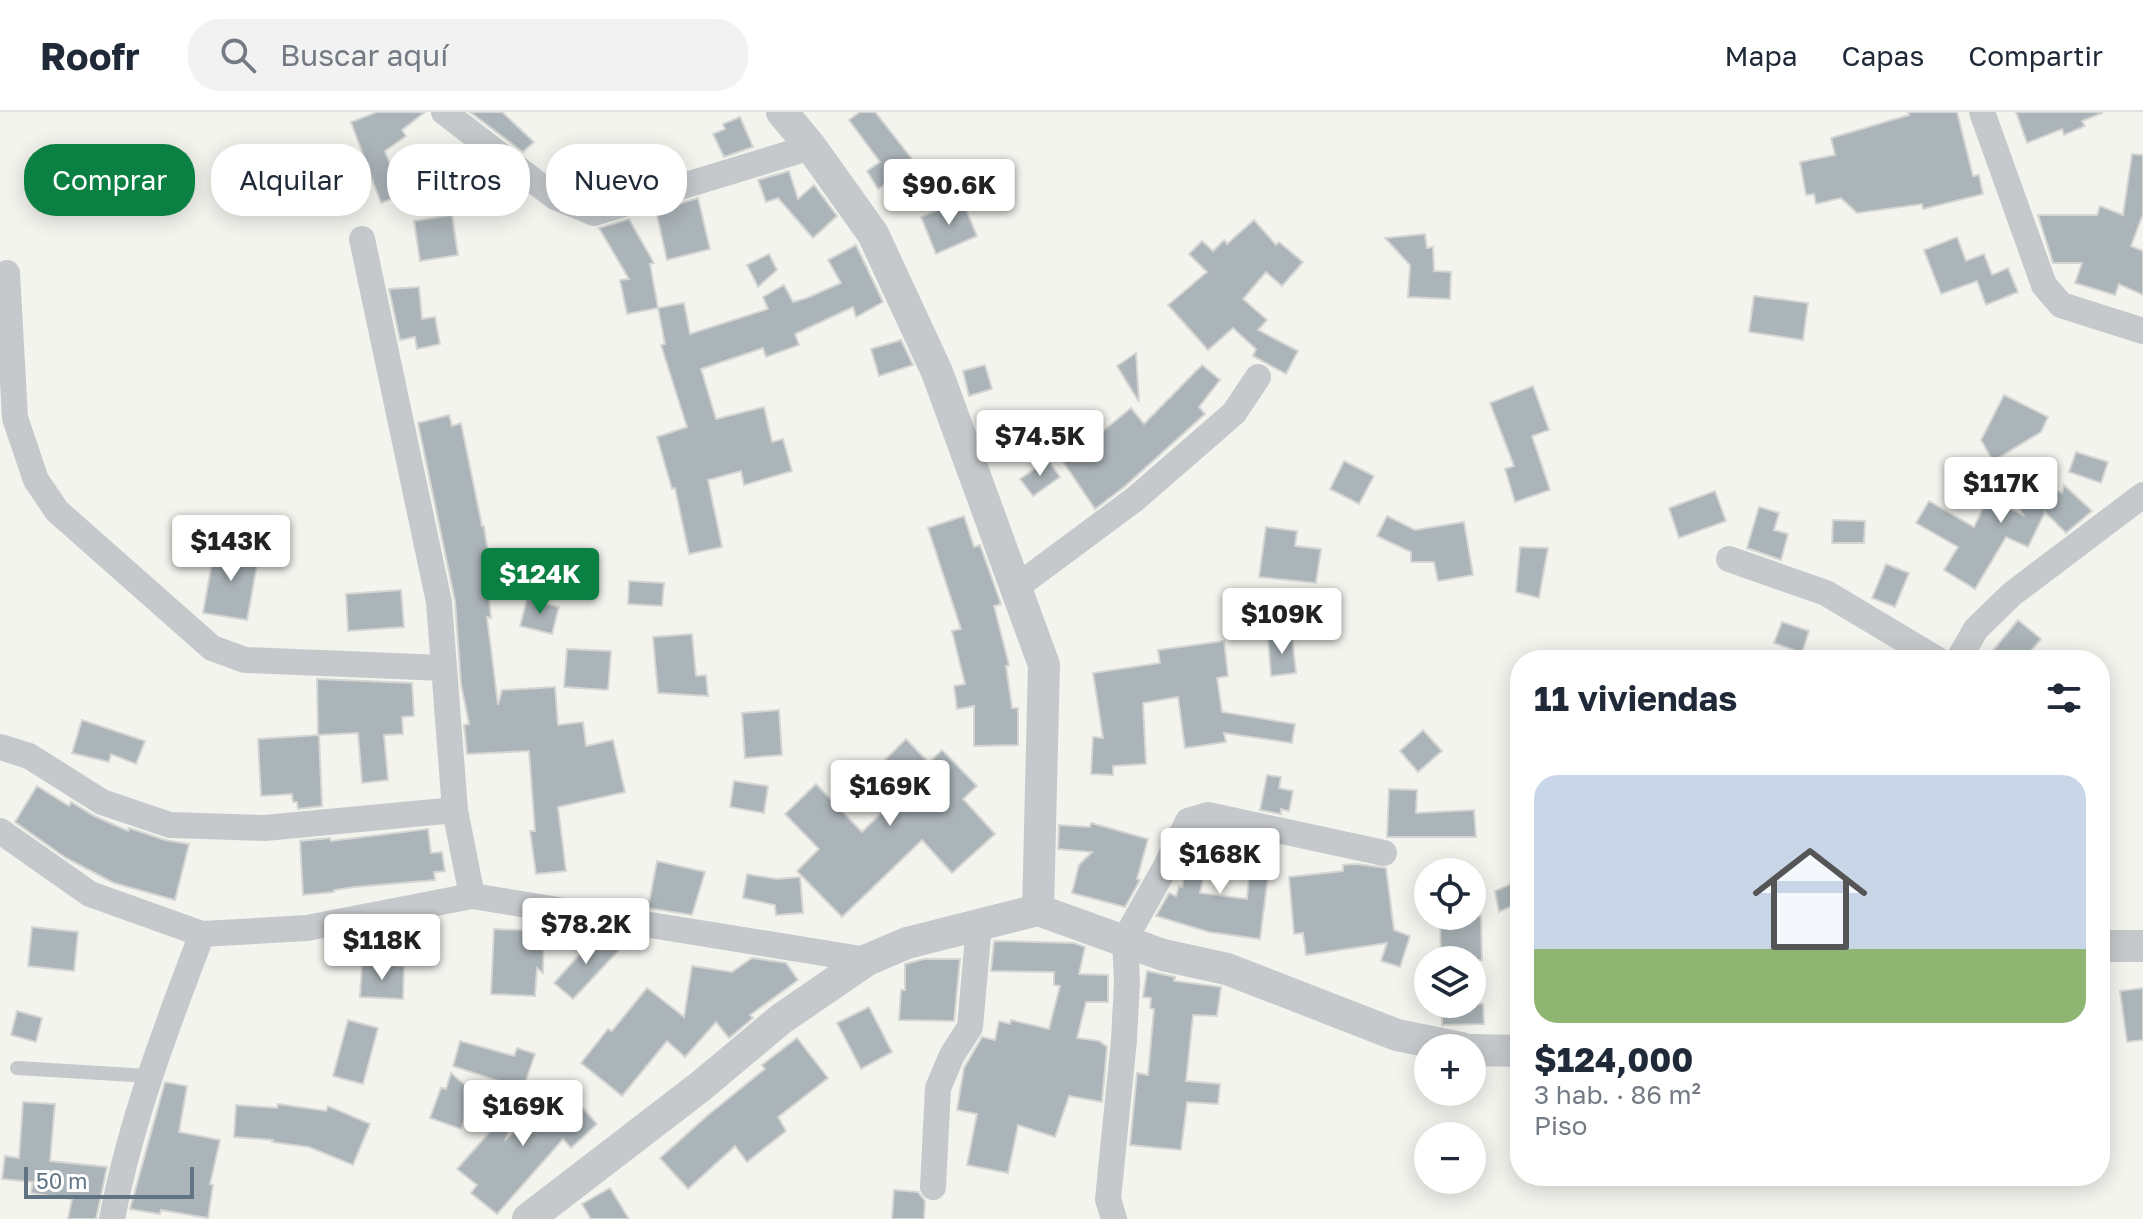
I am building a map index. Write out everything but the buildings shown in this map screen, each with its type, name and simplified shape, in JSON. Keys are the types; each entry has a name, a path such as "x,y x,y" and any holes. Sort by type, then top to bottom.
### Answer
{"street":[{"path":"444,112 555,197 594,213 811,147"},
{"path":"782,112 873,234 937,372 1044,665 1038,910"},
{"path":"1982,112 2044,285 2061,305 2143,331"},
{"path":"362,239 439,602 455,810 472,896"},
{"path":"7,273 15,418 36,480 57,511 212,648 245,660 444,668"},
{"path":"1015,588 1135,499 1234,413 1258,377"},
{"path":"1964,650 1976,629 2012,594 2143,495"},
{"path":"1729,559 1826,593 1921,650"},
{"path":"0,747 29,756 102,802 170,825 265,828 455,810"},
{"path":"1114,1219 1108,1199 1125,1026 1125,939 1188,821 1208,815 1384,853"},
{"path":"0,831 90,894 202,934 307,928 472,896 867,960"},
{"path":"531,1218 701,1086 781,1019 867,960 907,943 1038,910 1163,955 1227,969 1397,1035 1414,1038"},
{"path":"933,1187 938,1088 952,1055 970,1027 979,925"},
{"path":"112,1219 119,1180 149,1076 202,934"},
{"path":"2110,946 2143,946"},
{"path":"1486,1050 1510,1051"}],"lane":[{"path":"17,1068 149,1076"}]}
